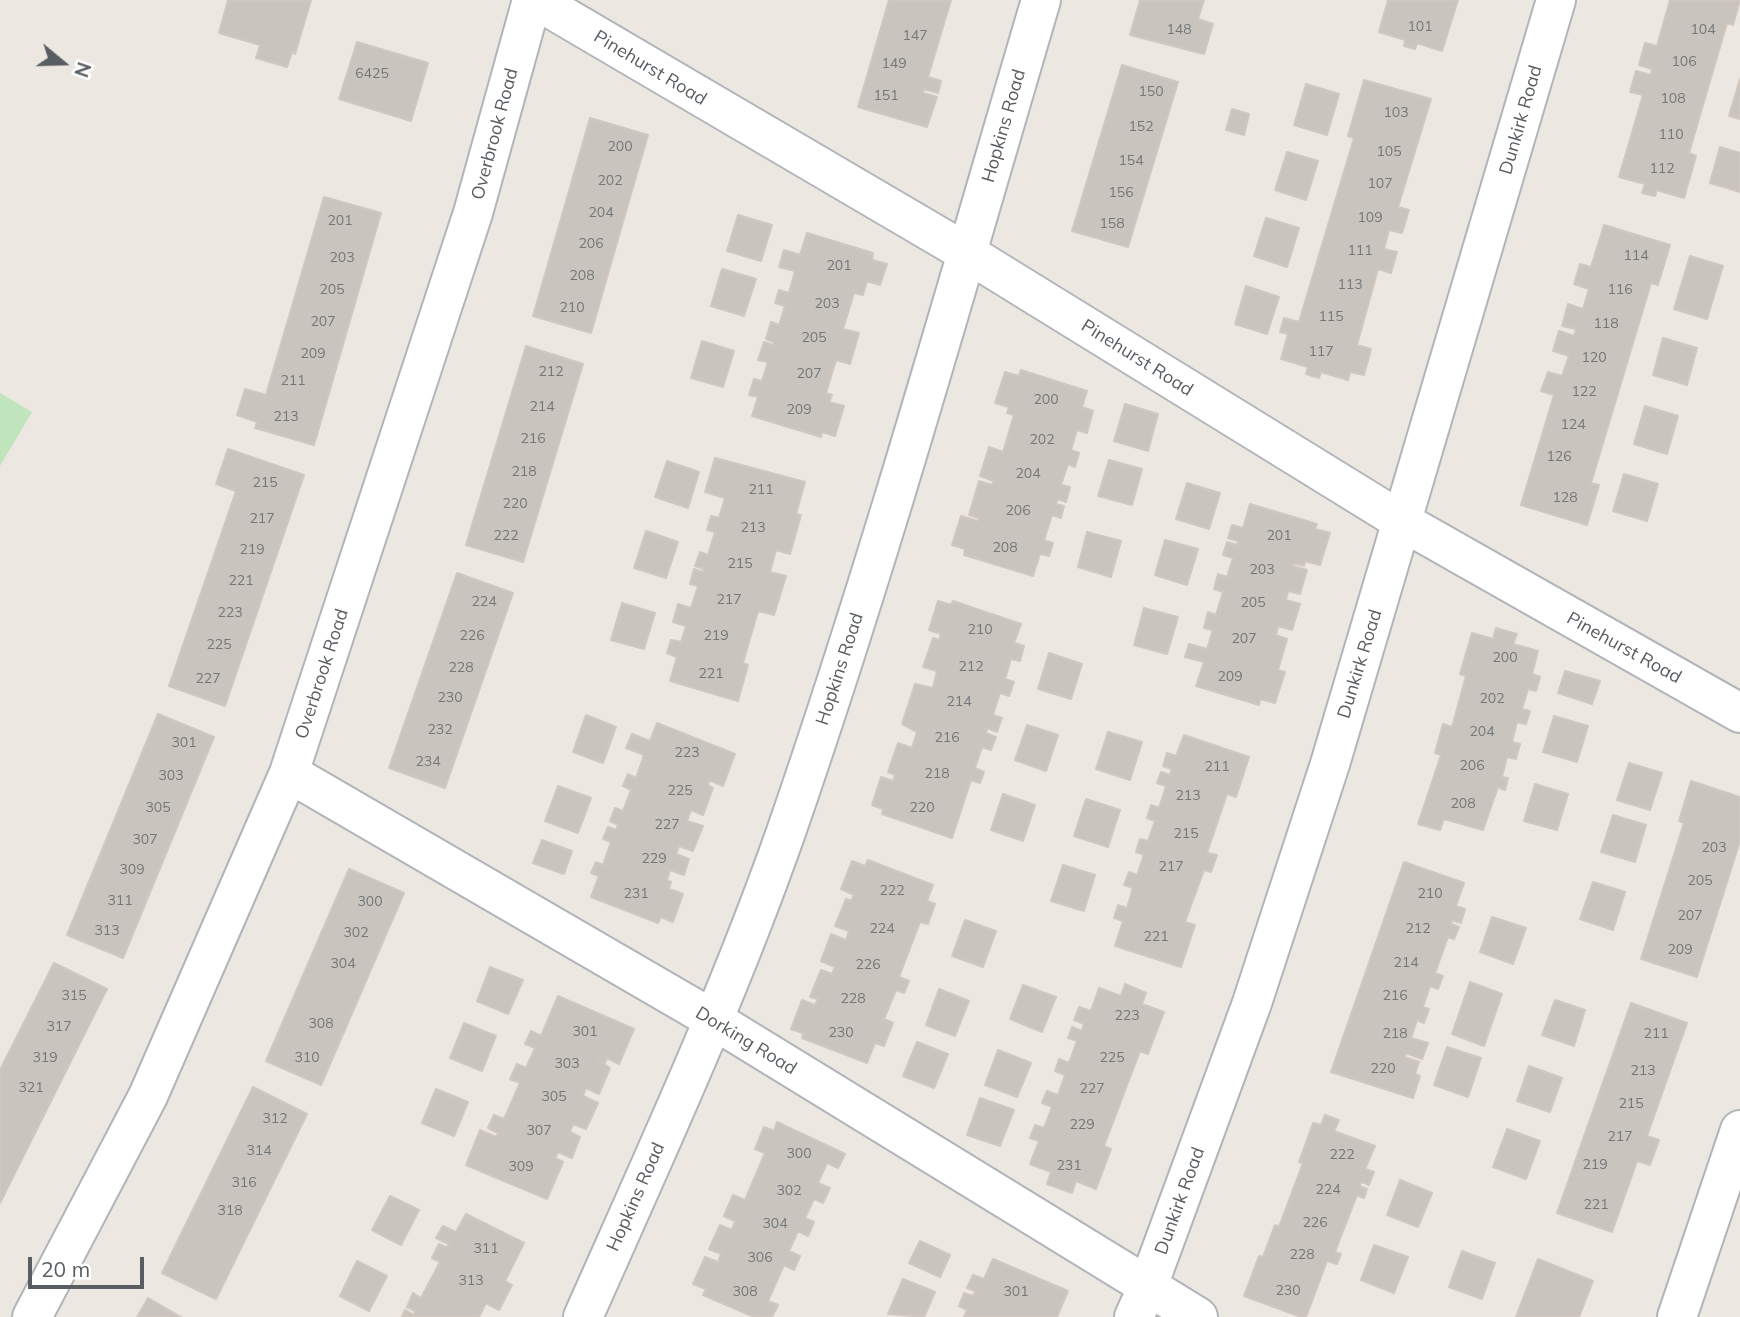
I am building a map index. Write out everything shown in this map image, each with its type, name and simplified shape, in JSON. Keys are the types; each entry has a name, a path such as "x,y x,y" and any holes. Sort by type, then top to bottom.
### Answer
{"street":[{"name":"Pinehurst Road","path":"534,0 967,253 1403,522 1740,713"},
{"name":"Overbrook Road","path":"32,1317 148,1096 289,773 473,213 534,0"},
{"name":"Hopkins Road","path":"583,1317 713,1020 785,835 857,620 1041,0"},
{"name":"Dunkirk Road","path":"1141,1302 1252,1003 1330,764 1556,0"},
{"name":"Dorking Road","path":"289,773 713,1020 1141,1302 1198,1317"},
{"path":"1676,1317 1740,1130"}],"green space":[{"path":"0,393 32,412 0,466"}],"building":[{"path":"228,0 311,0 295,54 292,52 287,67 256,58 260,45 219,33"},
{"path":"889,0 951,0 928,77 941,81 938,93 924,89 923,93 937,97 927,127 858,107"},
{"path":"1140,0 1204,0 1198,19 1213,24 1204,54 1130,35"},
{"path":"1388,0 1458,0 1442,51 1417,43 1415,49 1404,46 1405,40 1379,32"},
{"path":"1670,0 1740,0 1733,25 1727,23 1689,153 1696,156 1684,198 1657,190 1655,196 1642,193 1645,184 1619,177 1643,95 1630,92 1636,71 1651,75 1652,69 1639,65 1645,43 1657,46"},
{"path":"357,42 428,63 411,121 339,99"},
{"path":"1122,65 1178,82 1128,247 1072,231"},
{"path":"1740,79 1740,119 1729,116"},
{"path":"1364,80 1431,99 1398,207 1409,210 1402,233 1389,230 1384,249 1397,252 1391,273 1378,269 1357,345 1371,349 1364,375 1350,372 1348,380 1321,372 1319,378 1306,374 1308,367 1281,359 1288,334 1280,332 1284,318 1299,322 1354,138 1348,136"},
{"path":"1306,84 1339,94 1327,135 1294,125"},
{"path":"1232,109 1249,114 1244,135 1226,130"},
{"path":"590,118 648,135 591,333 533,316"},
{"path":"1720,147 1740,153 1740,192 1710,183"},
{"path":"1287,152 1318,161 1306,200 1275,190"},
{"path":"324,197 381,213 314,445 255,428 257,422 237,415 245,389 266,395"},
{"path":"738,215 772,225 761,261 727,251"},
{"path":"1266,218 1299,228 1287,267 1254,256"},
{"path":"1604,225 1670,245 1658,285 1651,283 1591,483 1599,485 1587,525 1521,505 1554,395 1541,391 1548,372 1562,376 1569,356 1553,351 1559,331 1574,336 1576,329 1562,326 1568,304 1583,309 1589,289 1574,284 1580,264 1591,267"},
{"path":"807,233 873,253 872,260 887,264 880,285 867,281 863,295 854,293 843,329 859,333 850,364 836,360 826,393 832,395 829,402 844,406 835,436 822,432 821,437 752,416 758,397 749,395 754,379 762,381 768,362 758,360 764,342 773,345 774,342 766,339 771,322 779,325 785,306 775,303 779,290 789,293 795,271 779,267 784,250 800,255"},
{"path":"1690,256 1723,266 1707,319 1674,309"},
{"path":"722,269 756,279 744,316 711,306"},
{"path":"1246,286 1279,297 1267,334 1235,324"},
{"path":"1663,338 1697,348 1687,385 1653,375"},
{"path":"702,341 734,351 723,387 691,378"},
{"path":"526,346 583,364 523,562 466,545"},
{"path":"1021,370 1087,391 1082,407 1093,411 1087,433 1077,430 1071,450 1079,453 1075,467 1068,464 1061,485 1070,487 1066,502 1058,499 1056,504 1064,506 1061,518 1052,515 1044,540 1053,543 1049,556 1040,554 1033,576 964,555 965,549 952,545 961,516 978,521 979,518 969,515 979,481 992,485 994,481 980,476 989,447 1003,452 1014,415 1007,413 1009,407 995,403 1005,372 1019,376"},
{"path":"1125,404 1158,414 1148,451 1114,441"},
{"path":"1645,406 1678,416 1667,454 1634,444"},
{"path":"228,449 304,475 225,706 169,686 236,491 216,484"},
{"path":"715,458 805,482 796,514 801,515 790,554 776,550 770,572 786,576 774,615 758,611 743,663 748,665 738,701 670,681 677,657 667,653 671,640 681,642 686,626 673,622 678,604 691,608 698,586 690,584 694,569 703,572 704,569 695,566 700,552 708,555 715,532 707,530 711,516 719,518 725,498 705,492"},
{"path":"1109,460 1142,469 1132,505 1098,496"},
{"path":"667,461 699,472 688,508 655,497"},
{"path":"1624,474 1658,484 1647,521 1613,511"},
{"path":"1187,483 1220,493 1209,529 1176,519"},
{"path":"1250,504 1317,524 1315,529 1330,533 1320,565 1305,561 1304,566 1294,563 1293,566 1307,570 1300,594 1288,591 1286,600 1300,604 1292,630 1278,626 1276,635 1287,639 1278,670 1285,672 1275,703 1260,699 1259,705 1196,686 1204,662 1185,657 1189,644 1207,649 1213,630 1204,628 1208,612 1216,615 1223,592 1214,589 1218,574 1227,577 1233,558 1223,555 1227,542 1237,545 1238,541 1228,538 1232,525 1243,528"},
{"path":"646,531 678,542 666,578 634,568"},
{"path":"1087,532 1121,541 1111,577 1078,567"},
{"path":"1165,540 1198,549 1187,585 1155,575"},
{"path":"457,573 513,593 445,788 389,768"},
{"path":"938,601 951,605 953,601 1021,624 1014,643 1024,646 1020,661 1011,659 1005,679 1014,682 1009,696 1000,693 993,715 1002,718 997,732 987,728 986,733 996,737 991,750 982,747 975,768 984,772 980,783 971,780 952,838 882,814 883,809 872,805 881,777 893,781 895,775 888,772 898,743 912,748 917,732 902,724 915,684 933,688 937,671 923,667 933,638 939,640 941,634 929,630"},
{"path":"622,603 655,613 644,649 611,640"},
{"path":"1144,608 1178,617 1167,654 1134,645"},
{"path":"1496,628 1517,634 1513,644 1538,651 1532,674 1540,677 1536,691 1528,689 1522,709 1530,711 1526,724 1517,722 1512,742 1520,744 1516,759 1507,757 1502,777 1508,778 1505,790 1498,787 1483,830 1444,819 1440,830 1418,824 1441,755 1435,753 1443,724 1452,727 1466,676 1460,674 1472,633 1493,639"},
{"path":"1049,653 1082,664 1071,699 1038,689"},
{"path":"1565,671 1600,681 1592,704 1558,693"},
{"path":"158,714 214,737 123,958 67,935"},
{"path":"586,715 616,727 603,763 573,752"},
{"path":"1554,716 1588,726 1577,762 1543,752"},
{"path":"657,723 735,754 723,786 709,780 708,785 713,788 703,815 691,810 687,821 703,826 693,851 679,846 676,854 689,859 684,875 670,870 667,880 671,882 669,889 683,894 673,922 661,917 658,923 591,897 599,876 591,873 596,862 603,865 611,842 603,839 608,827 616,830 618,825 610,821 615,808 623,811 631,790 623,786 628,774 636,778 644,755 626,748 632,734 650,741"},
{"path":"1027,725 1058,735 1046,771 1015,760"},
{"path":"1108,732 1142,742 1130,780 1096,769"},
{"path":"1184,735 1249,757 1236,797 1227,794 1207,853 1217,855 1211,872 1204,870 1185,922 1195,925 1181,967 1115,946 1123,921 1114,918 1118,905 1127,908 1133,888 1124,885 1129,872 1137,875 1144,855 1136,852 1140,839 1148,841 1155,821 1147,818 1151,805 1159,808 1166,786 1157,783 1161,772 1170,775 1172,769 1163,766 1167,753 1176,756"},
{"path":"1629,763 1662,773 1650,810 1617,800"},
{"path":"1691,781 1740,797 1740,841 1697,977 1641,959 1684,823 1679,821"},
{"path":"1535,784 1568,794 1557,830 1524,821"},
{"path":"558,786 591,798 578,833 545,821"},
{"path":"1003,794 1035,805 1023,841 991,830"},
{"path":"1086,799 1120,810 1108,847 1074,836"},
{"path":"1613,815 1646,825 1635,862 1601,852"},
{"path":"542,840 572,851 564,874 533,863"},
{"path":"868,860 933,885 927,901 935,904 928,924 920,922 899,977 909,981 904,993 896,990 884,1019 893,1023 884,1046 875,1043 867,1063 802,1038 803,1033 791,1029 802,1000 815,1005 818,999 810,997 821,970 832,974 835,967 821,961 831,934 846,940 849,931 835,926 846,899 851,901 854,895 841,889 852,861 865,866"},
{"path":"1404,862 1464,883 1456,906 1465,909 1461,923 1452,920 1451,924 1459,927 1454,939 1448,937 1435,973 1443,976 1438,989 1430,986 1423,1007 1429,1009 1424,1023 1417,1020 1411,1038 1428,1043 1422,1059 1406,1053 1405,1057 1419,1062 1415,1074 1420,1076 1413,1098 1331,1072"},
{"path":"1063,865 1095,875 1084,911 1051,901"},
{"path":"349,869 404,893 321,1085 266,1061"},
{"path":"1593,882 1625,892 1613,930 1580,919"},
{"path":"1492,917 1526,928 1513,964 1480,952"},
{"path":"965,920 996,931 983,967 952,956"},
{"path":"54,963 107,989 0,1203 0,1070"},
{"path":"490,967 523,980 508,1014 477,1001"},
{"path":"1470,982 1502,994 1484,1046 1452,1034"},
{"path":"1125,984 1146,993 1142,1004 1164,1012 1148,1054 1140,1051 1104,1146 1111,1149 1096,1189 1076,1181 1072,1193 1047,1184 1051,1172 1030,1164 1039,1141 1030,1138 1035,1125 1044,1128 1052,1107 1042,1103 1047,1091 1058,1095 1065,1075 1055,1071 1059,1059 1069,1063 1077,1041 1068,1038 1072,1027 1082,1031 1084,1024 1074,1020 1079,1007 1091,1011 1099,988 1121,996"},
{"path":"1023,985 1056,997 1042,1032 1010,1019"},
{"path":"939,989 969,1001 955,1036 926,1025"},
{"path":"558,996 634,1029 619,1064 607,1058 605,1063 598,1060 610,1068 599,1094 586,1088 583,1096 598,1103 586,1129 573,1124 570,1132 580,1137 572,1158 558,1152 555,1158 563,1162 547,1199 466,1165 480,1130 496,1137 498,1133 488,1128 494,1115 504,1119 520,1083 510,1079 517,1064 526,1068 535,1048 525,1044 531,1031 541,1036"},
{"path":"1555,1000 1585,1010 1574,1046 1542,1035"},
{"path":"1631,1003 1687,1023 1647,1136 1659,1140 1650,1165 1637,1161 1612,1232 1557,1213"},
{"path":"464,1023 496,1036 482,1071 450,1058"},
{"path":"917,1042 948,1054 934,1088 903,1076"},
{"path":"1447,1047 1481,1058 1468,1097 1434,1085"},
{"path":"998,1050 1031,1063 1017,1097 985,1085"},
{"path":"1529,1066 1562,1078 1550,1112 1517,1101"},
{"path":"253,1087 307,1114 216,1299 162,1273"},
{"path":"436,1089 468,1102 454,1136 422,1123"},
{"path":"980,1098 1014,1110 1000,1146 967,1135"},
{"path":"1325,1115 1339,1120 1334,1131 1375,1146 1365,1169 1374,1172 1369,1185 1362,1182 1359,1186 1367,1189 1364,1198 1357,1195 1335,1252 1341,1254 1337,1264 1327,1261 1306,1317 1301,1317 1244,1296 1259,1256 1263,1257 1275,1225 1279,1227 1303,1163 1299,1162 1313,1123 1321,1125"},
{"path":"777,1122 845,1154 838,1168 827,1163 818,1183 830,1188 823,1203 814,1199 805,1218 814,1222 808,1236 798,1231 789,1251 800,1256 794,1270 784,1265 768,1301 778,1305 772,1317 754,1317 703,1295 706,1289 693,1284 705,1257 718,1262 721,1254 709,1249 720,1225 732,1230 735,1221 724,1216 733,1195 745,1200 765,1153 755,1149 764,1127 774,1131"},
{"path":"1507,1129 1540,1141 1526,1179 1493,1167"},
{"path":"1400,1180 1432,1193 1418,1227 1387,1215"},
{"path":"390,1196 419,1210 401,1245 372,1230"},
{"path":"466,1214 524,1243 505,1281 512,1285 499,1310 486,1303 479,1317 402,1317 405,1310 414,1315 415,1311 407,1307 413,1293 421,1298 440,1262 432,1258 439,1244 447,1248 449,1244 436,1238 443,1226 456,1232"},
{"path":"920,1241 950,1255 940,1277 909,1263"},
{"path":"1374,1245 1408,1257 1394,1293 1361,1280"},
{"path":"1462,1251 1495,1263 1482,1299 1449,1287"},
{"path":"993,1259 1068,1291 1057,1317 964,1317 967,1310 959,1306 964,1293 973,1296 975,1291 967,1288 973,1275 984,1279"},
{"path":"1538,1259 1593,1281 1579,1317 1516,1317"},
{"path":"357,1261 387,1276 369,1311 340,1296"},
{"path":"903,1279 935,1292 924,1317 888,1314"},
{"path":"148,1298 181,1317 137,1317"}]}
